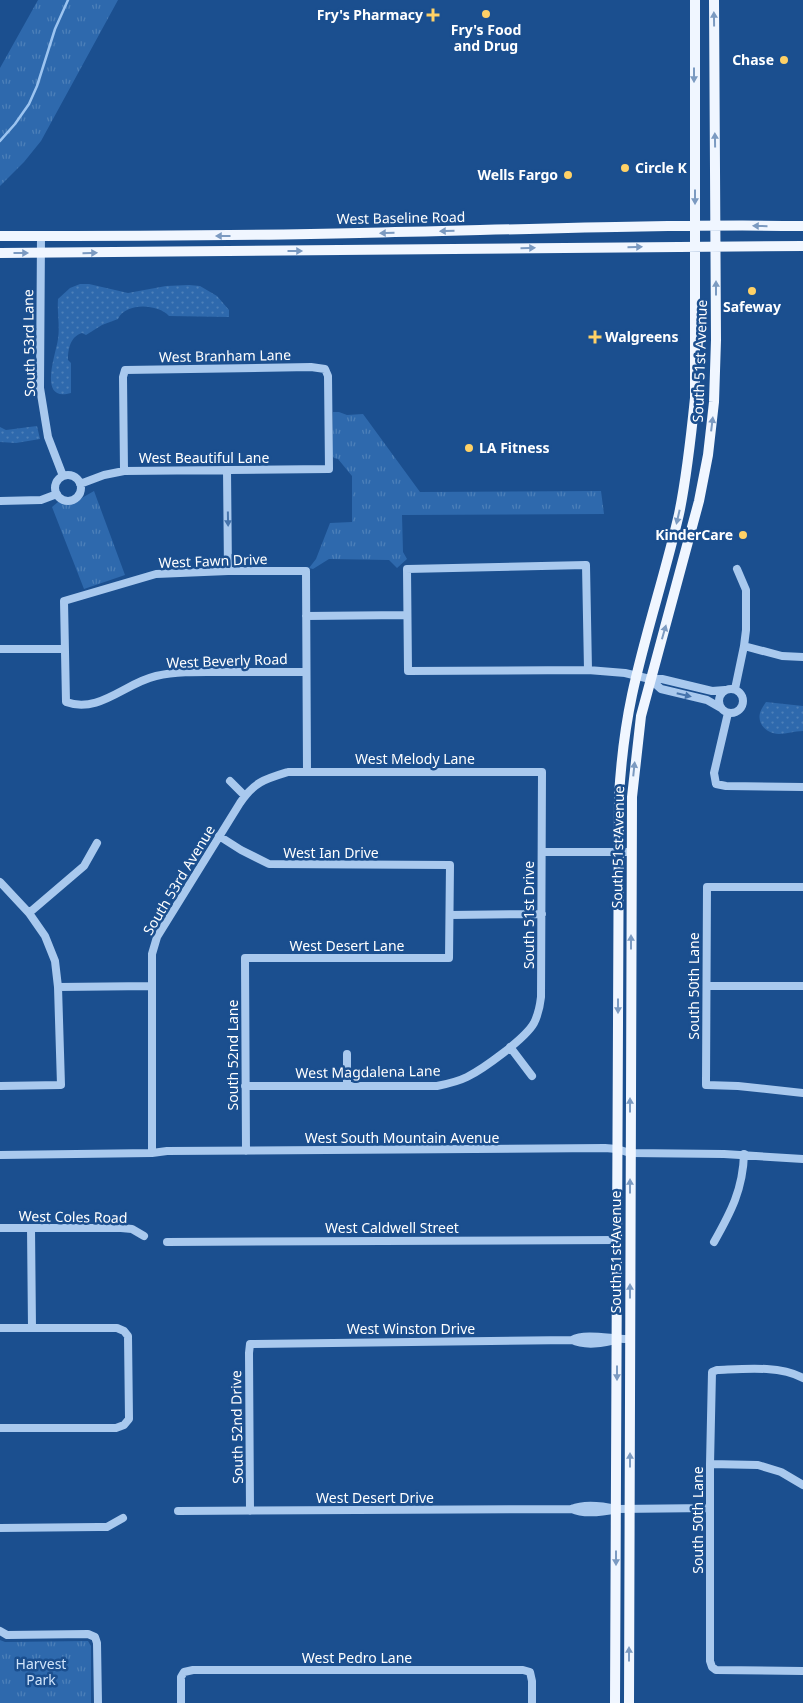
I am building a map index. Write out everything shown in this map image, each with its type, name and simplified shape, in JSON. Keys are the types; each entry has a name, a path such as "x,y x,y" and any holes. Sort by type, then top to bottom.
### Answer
{"main road":[{"name":"South 51st Avenue","path":"615,1703 619,796 628,717 636,675 675,532 684,491 695,398 695,0"},
{"name":"South 51st Avenue","path":"629,1703 631,812 640,723 650,678 691,534 708,455 716,384 714,0"},
{"name":"West Baseline Road","path":"0,236 247,236 528,228 716,225 803,226"},
{"path":"0,253 803,246"}],"street":[{"name":"South 53rd Lane","path":"41,236 40,388 48,437 63,476"},
{"name":"West Branham Lane","path":"124,471 123,377 125,370 306,367 319,367 325,370 328,376 329,469"},
{"name":"West Beautiful Lane","path":"80,484 104,475 124,471 329,469"},
{"path":"227,470 228,571"},
{"path":"63,476 75,477 80,484 80,492 74,499 66,501 56,494 56,481 63,476"},
{"path":"0,501 41,500 56,494"},
{"path":"588,670 586,565 407,569 408,671 588,670 662,679 712,691 735,689"},
{"path":"735,689 746,630 746,590 737,569"},
{"name":"West Fawn Drive","path":"65,649 64,601 156,574 228,571 306,571 306,616"},
{"path":"307,772 306,616 407,615"},
{"path":"744,646 782,656 803,657"},
{"path":"0,649 65,649"},
{"name":"West Beverly Road","path":"65,649 66,702 76,705 99,702 153,677 179,672 306,672"},
{"path":"650,678 661,689 707,700 724,711 737,712 742,705 742,696 735,689"},
{"path":"725,690 719,698 724,711 714,773 716,784 726,786 803,787"},
{"name":"West Melody Lane","path":"288,772 542,772"},
{"name":"South 53rd Avenue","path":"152,1154 152,954 157,937 245,796 257,784 288,772"},
{"name":"South 51st Drive","path":"510,1047 533,1024 539,1010 542,988 542,772"},
{"path":"230,781 245,796"},
{"name":"West Ian Drive","path":"220,836 241,850 269,864 450,865 450,915"},
{"path":"29,913 84,866 97,842"},
{"path":"542,852 631,852"},
{"path":"0,882 29,913 45,936 55,961 58,987 60,1085 0,1086"},
{"name":"South 50th Lane","path":"803,886 707,887 706,1085 738,1086 803,1093"},
{"path":"450,915 542,914"},
{"name":"West Desert Lane","path":"245,958 450,958 450,915"},
{"name":"South 52nd Lane","path":"245,958 246,1151"},
{"path":"58,987 152,986"},
{"path":"707,986 803,986"},
{"path":"510,1047 532,1076"},
{"name":"West Magdalena Lane","path":"245,1086 436,1086 467,1077 510,1047"},
{"path":"347,1054 347,1086"},
{"name":"West South Mountain Avenue","path":"0,1155 152,1154 168,1151 617,1149 630,1154 744,1154 803,1159"},
{"path":"714,1242 731,1212 739,1192 744,1154"},
{"name":"West Coles Road","path":"0,1228 121,1228 132,1229 144,1236"},
{"path":"31,1228 32,1328"},
{"name":"West Caldwell Street","path":"167,1242 617,1240"},
{"path":"0,1328 117,1328 124,1331 128,1336 128,1419 124,1425 116,1428 0,1428"},
{"name":"West Winston Drive","path":"250,1344 572,1340 577,1343 607,1337 617,1340 630,1339"},
{"name":"South 52nd Drive","path":"250,1344 250,1511"},
{"name":"South 50th Lane","path":"803,1378 790,1372 776,1370 716,1370 712,1372 710,1464 710,1661 712,1667 716,1670 803,1671"},
{"path":"710,1464 758,1465 780,1472 803,1485"},
{"name":"West Desert Drive","path":"178,1512 572,1509 577,1507 589,1509 604,1506 617,1509 710,1508"},
{"path":"0,1528 99,1527 107,1526 123,1518"},
{"path":"0,1632 7,1635 88,1634 96,1637 98,1703"},
{"name":"West Pedro Lane","path":"181,1703 181,1677 184,1672 193,1670 523,1670 530,1672 532,1703"}],"green space":[{"path":"38,0 118,0 41,141 24,162 0,186 0,68"},
{"path":"80,284 89,284 128,293 166,286 200,286 217,296 229,310 229,317 169,316 158,309 150,307 135,307 128,310 122,313 118,319 102,325 86,335 82,333 72,340 68,360 71,363 71,393 61,394 54,391 51,384 52,365 59,334 58,299 70,288"},
{"path":"333,412 347,415 363,414 420,492 601,491 604,514 402,515 403,552 407,559 397,568 389,560 329,559 313,569 309,568 316,559 330,523 352,522 352,476 332,454"},
{"path":"37,426 40,439 16,443 0,442 0,427 6,430"},
{"path":"94,491 125,575 84,589 52,507 58,502 73,503"},
{"path":"766,702 803,706 803,731 775,734 764,728 759,717"},
{"name":"Harvest Park","path":"0,1640 5,1642 88,1641 91,1646 91,1703 0,1703"}],"waterway":[{"path":"0,141 29,104 37,86 55,29 68,0"}],"place":[{"name":"Fry's Food and Drug","path":"486,14"},
{"name":"Fry's Pharmacy","path":"433,15"},
{"name":"Chase","path":"784,60"},
{"name":"Circle K","path":"625,168"},
{"name":"Wells Fargo","path":"568,175"},
{"name":"Safeway","path":"752,291"},
{"name":"Walgreens","path":"595,337"},
{"name":"LA Fitness","path":"469,448"},
{"name":"KinderCare","path":"743,535"}]}
